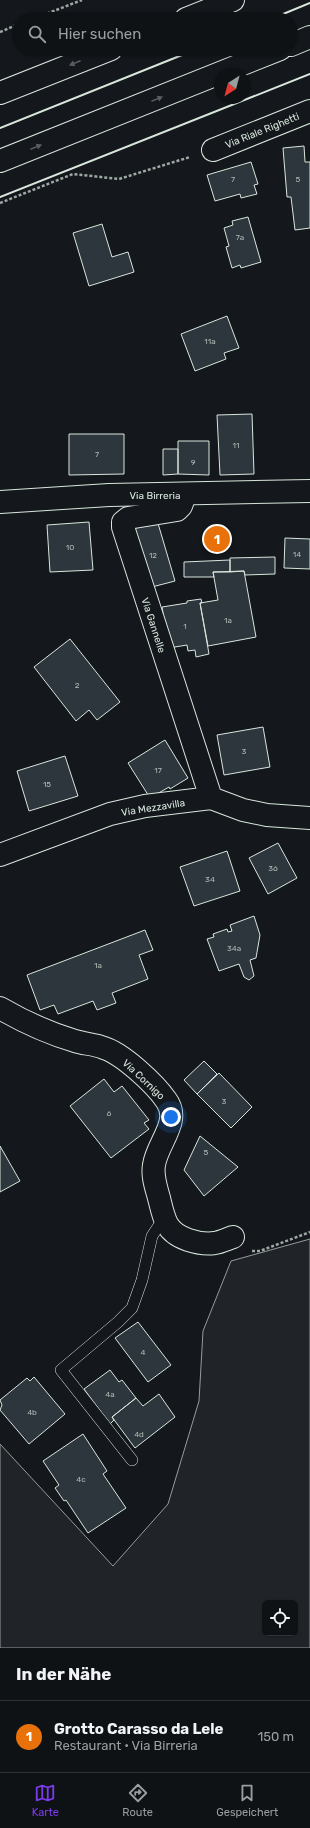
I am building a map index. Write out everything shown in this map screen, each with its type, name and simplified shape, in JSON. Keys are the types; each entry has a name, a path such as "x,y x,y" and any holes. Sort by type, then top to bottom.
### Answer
{"main road":[{"path":"203,12 233,0"},
{"path":"298,41 310,37"},
{"path":"0,93 93,56"},
{"path":"0,161 262,56"},
{"name":"Via Riale Righetti","path":"213,150 310,111"},
{"name":"Via Birreria","path":"0,502 109,495 185,495 310,491"},
{"name":"Via Gannelle","path":"185,495 177,510 128,518 123,522 123,527 211,798"},
{"name":"Via Mezzavilla","path":"0,855 110,814 145,806 211,798 243,810 267,815 310,818"},
{"name":"Via Cornigo","path":"0,1008 30,1025 52,1034 114,1052 124,1059 166,1099 171,1106 172,1119 154,1164 154,1174 164,1218 172,1231 180,1236 204,1243 224,1240"}],"lane":[{"path":"132,1460 61,1370 118,1322 132,1308 142,1280 152,1236 164,1218"}],"path":[{"path":"51,12 82,0"},
{"path":"0,32 12,27"},
{"path":"0,203 73,174 119,179 213,150"},
{"path":"224,1240 222,1248 238,1251 260,1251 310,1232"}],"shaded area":[{"path":"310,1239 310,1648 0,1648 0,1444 113,1566 168,1504 199,1401 203,1331 231,1261"}],"building":[{"path":"304,146 305,162 310,162 310,228 295,230 291,197 287,197 283,148"},
{"path":"251,162 258,184 254,185 257,194 241,198 240,194 215,201 207,175"},
{"path":"248,217 261,262 241,268 240,265 232,268 226,247 229,246 224,228 233,225 232,221"},
{"path":"102,224 112,257 128,252 134,272 89,286 73,233"},
{"path":"227,316 239,348 224,353 226,359 195,371 181,334"},
{"path":"252,414 254,474 220,475 217,415"},
{"path":"69,434 124,434 124,474 69,475"},
{"path":"178,441 209,441 209,475 178,474"},
{"path":"163,449 178,449 178,474 163,475"},
{"path":"157,520 175,581 148,588 132,528"},
{"path":"89,522 93,570 50,572 47,525"},
{"path":"285,538 310,539 310,569 284,568"},
{"path":"275,557 275,574 245,575 244,571 230,572 230,558"},
{"path":"230,560 230,572 213,572 214,577 184,577 184,562"},
{"path":"244,571 256,637 208,646 200,603 218,600 213,572"},
{"path":"201,599 202,603 200,603 209,654 196,657 195,650 188,651 187,645 169,648 162,607"},
{"path":"70,639 120,702 97,720 89,710 76,721 34,667"},
{"path":"263,727 270,767 224,775 217,735"},
{"path":"165,740 188,778 170,789 169,787 150,798 128,763"},
{"path":"65,756 78,796 29,811 17,771"},
{"path":"278,843 297,878 268,894 249,858"},
{"path":"227,851 240,891 194,906 180,867"},
{"path":"254,916 260,935 256,958 250,960 254,976 249,980 244,977 239,964 219,971 207,939 214,937 213,934 227,929 228,932 232,931 230,925"},
{"path":"145,930 153,950 139,955 148,979 112,993 116,1003 97,1010 93,1001 58,1014 54,1005 40,1010 27,975"},
{"path":"204,1061 217,1074 197,1094 184,1080"},
{"path":"219,1073 252,1107 231,1128 197,1094"},
{"path":"104,1079 114,1092 122,1086 149,1120 144,1123 149,1129 111,1158 70,1106"},
{"path":"200,1136 238,1167 204,1196 184,1170"},
{"path":"0,1146 20,1181 0,1192"},
{"path":"138,1322 171,1365 148,1382 115,1338"},
{"path":"110,1370 119,1382 122,1380 136,1398 112,1417 114,1420 110,1424 84,1389"},
{"path":"34,1377 65,1414 29,1444 0,1410 2,1405 0,1400 27,1378 30,1381"},
{"path":"159,1394 175,1417 135,1448 112,1417 136,1398 143,1406"},
{"path":"83,1434 107,1471 103,1474 126,1508 88,1533 66,1500 64,1501 55,1488 59,1485 43,1461"}],"wall":[{"path":"288,12 310,3"},
{"path":"0,128 180,56"},
{"path":"0,197 310,74"}],"place":[{"name":"Grotto Carasso da Lele","path":"217,539"}]}
